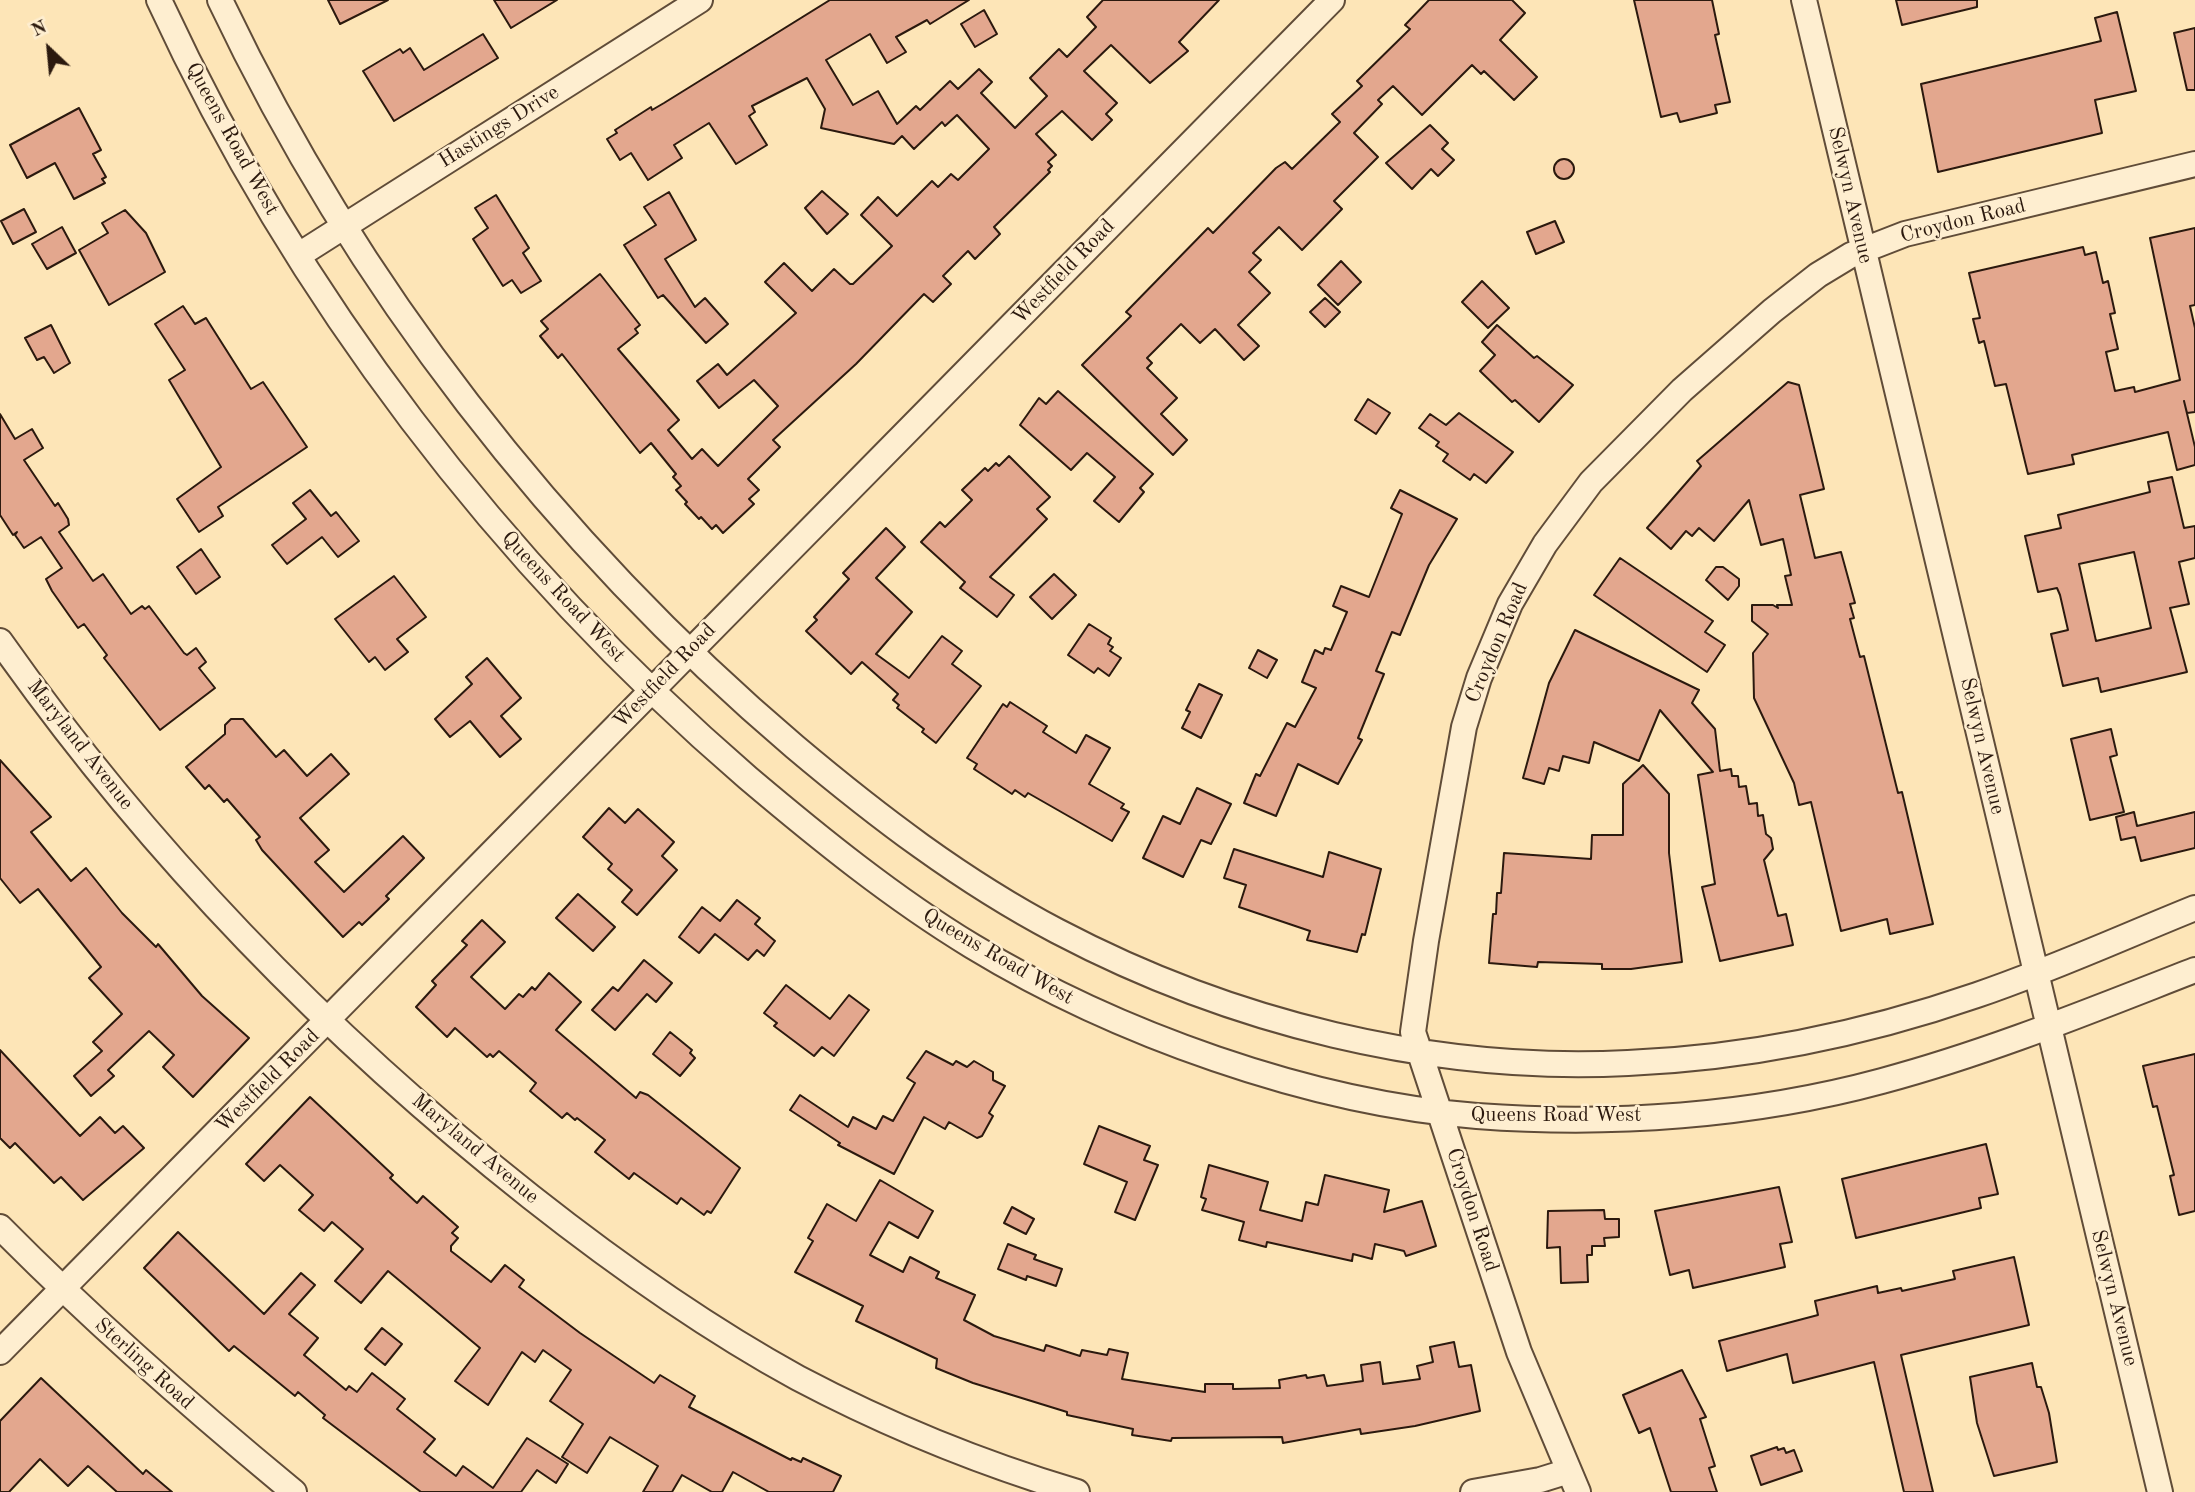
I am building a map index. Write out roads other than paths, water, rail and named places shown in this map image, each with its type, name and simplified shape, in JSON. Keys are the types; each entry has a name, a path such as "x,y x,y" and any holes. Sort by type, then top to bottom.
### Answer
{"street":[{"name":"Queens Road West","path":"159,0 240,160 371,363 469,493 560,596 652,690 723,756 827,843 950,932 1015,971 1087,1008 1222,1060 1333,1091 1438,1111 1512,1118 1590,1118 1741,1108 1880,1082 2049,1027 2195,970"},
{"path":"220,0 282,121 343,225 433,355 505,450 598,556 689,651 845,789 956,870 1021,911 1112,957 1250,1012 1363,1041 1486,1060 1620,1064 1691,1059 1791,1045 1859,1030 1952,1003 2195,908"},
{"name":"Hastings Drive","path":"299,255 700,0"},
{"name":"Westfield Road","path":"0,1352 1332,0"},
{"name":"Selwyn Avenue","path":"1804,0 2160,1492"},
{"name":"Croydon Road","path":"1573,1482 1519,1352 1418,1050 1413,1016 1458,755 1479,678 1516,593 1572,506 1638,432 1749,330 1818,275 1863,249 1915,232 2195,164"},
{"name":"Maryland Avenue","path":"0,641 132,811 244,935 328,1020 471,1149 591,1243 691,1314 800,1378 879,1418 993,1465 1077,1492"},
{"name":"Sterling Road","path":"0,1227 62,1289 167,1386 295,1492"},
{"path":"1473,1492 1548,1478 1573,1482"}]}
